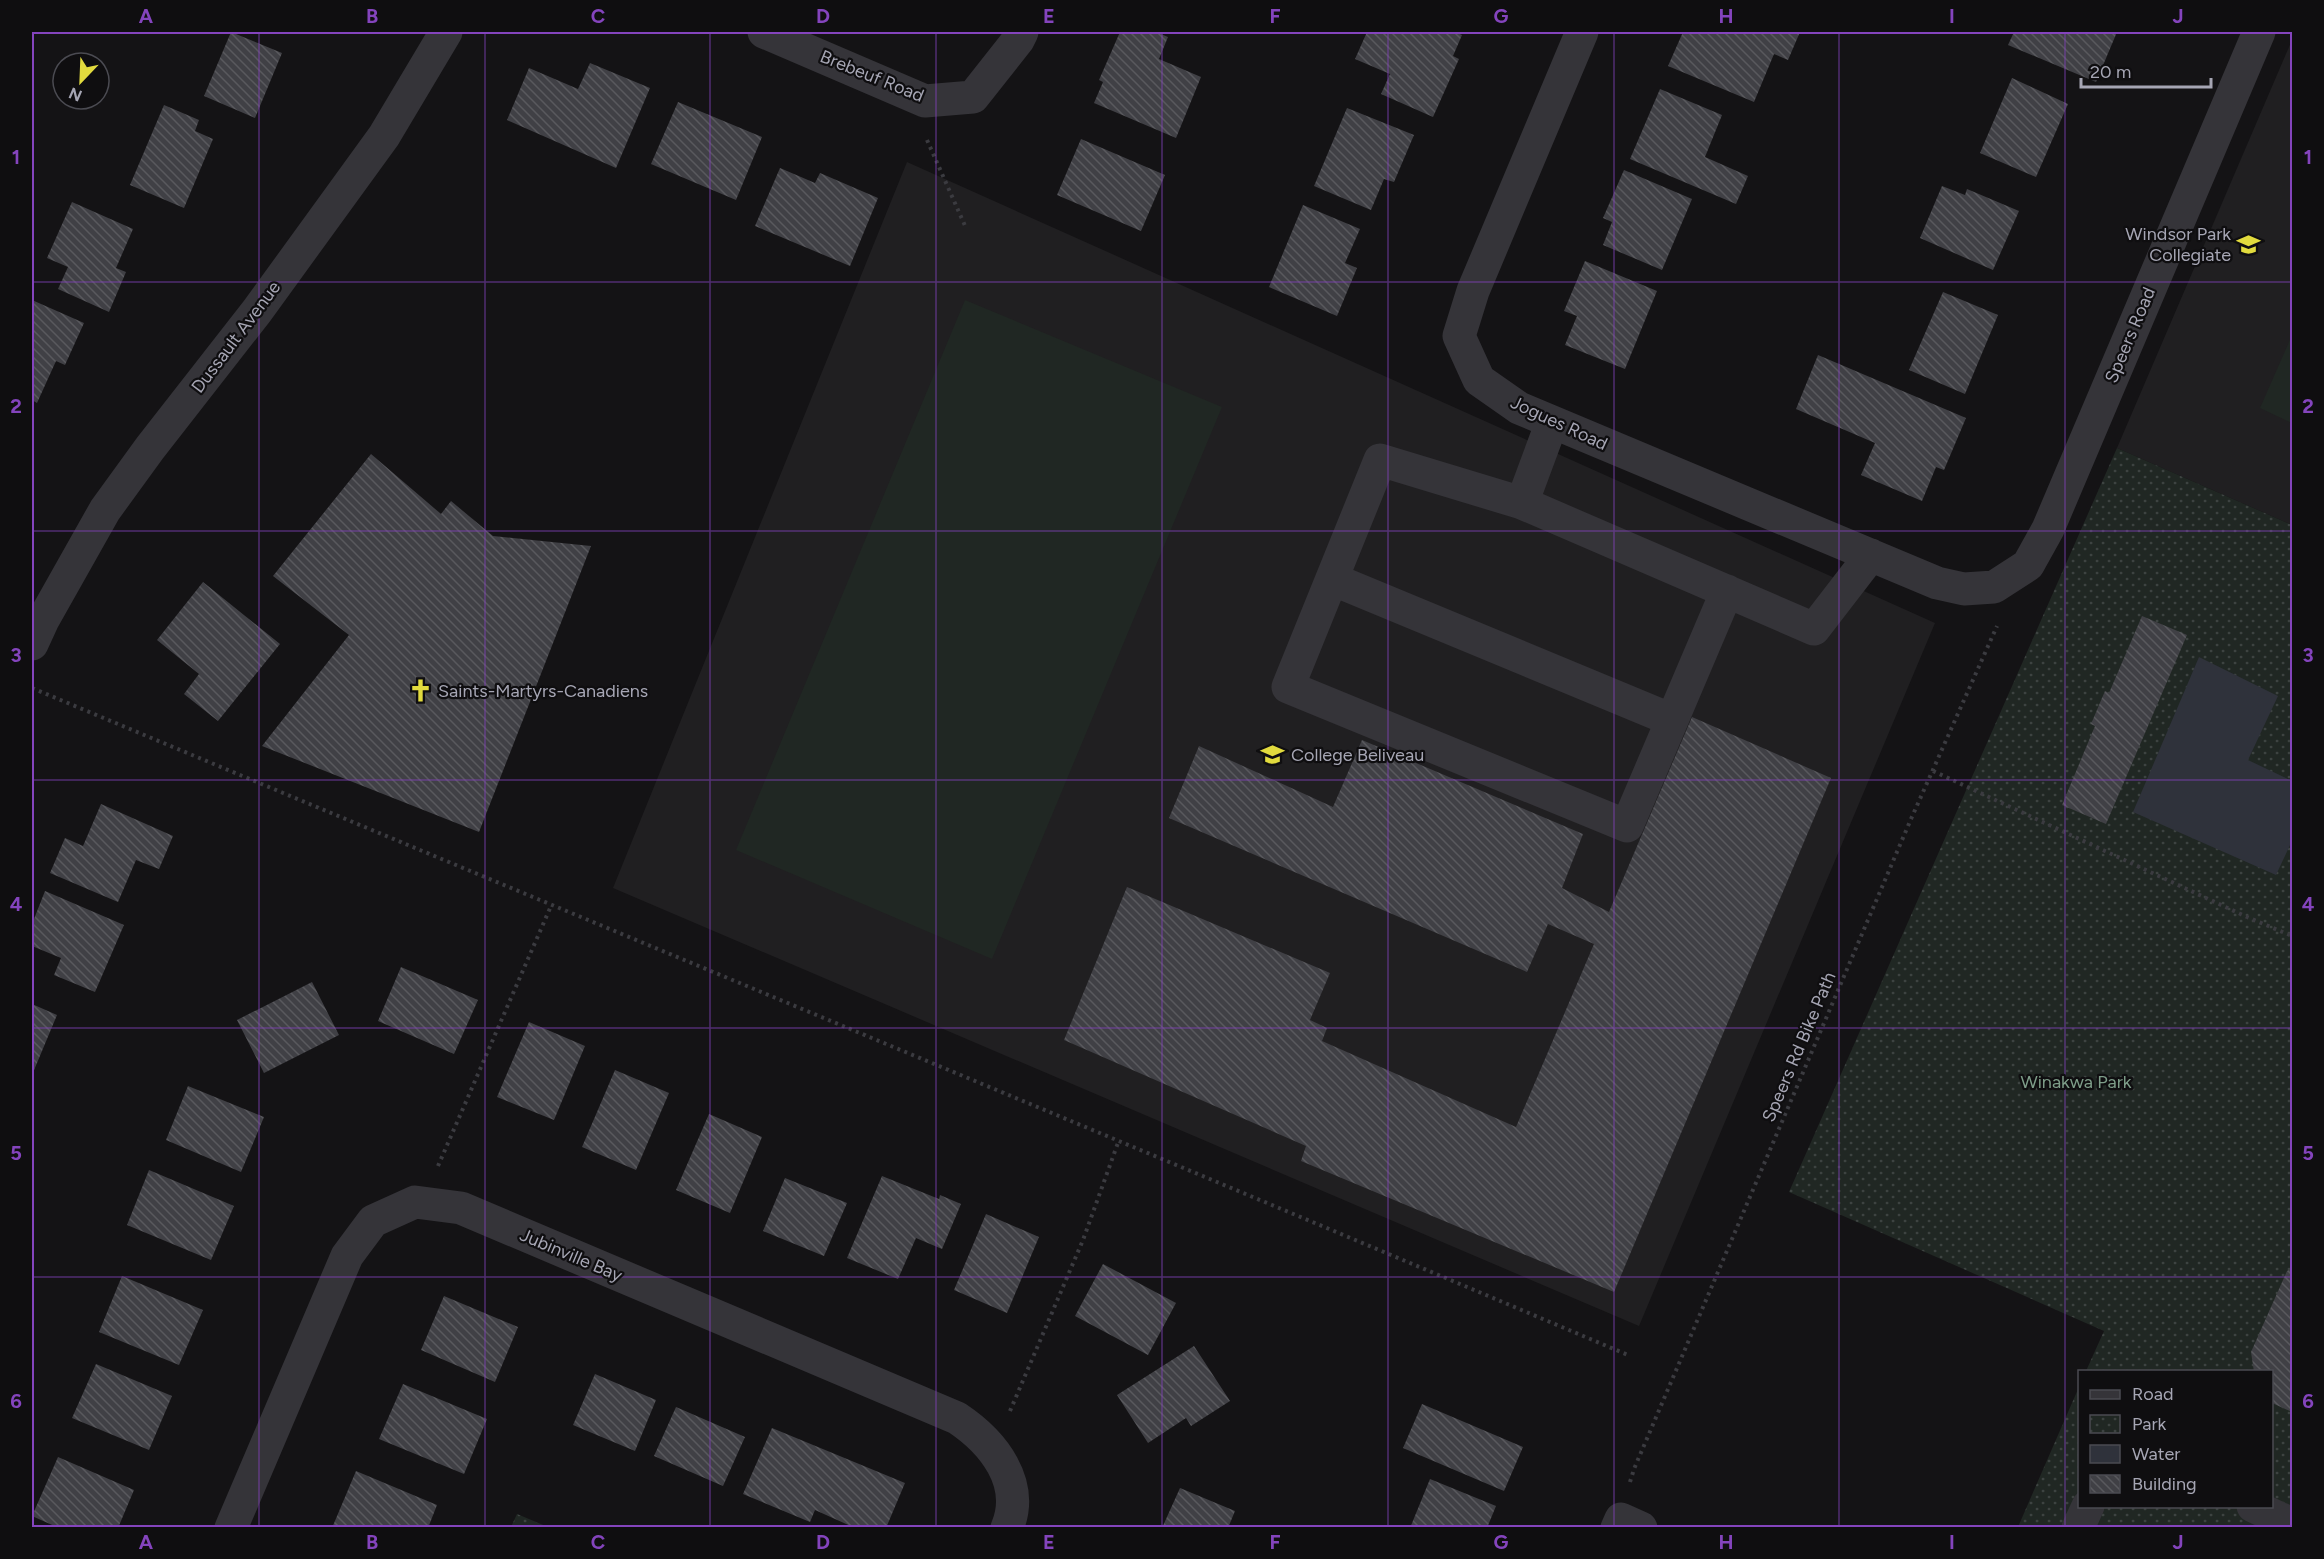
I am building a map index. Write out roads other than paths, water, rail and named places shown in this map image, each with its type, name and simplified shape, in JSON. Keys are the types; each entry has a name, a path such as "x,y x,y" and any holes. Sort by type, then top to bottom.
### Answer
{"street":[{"name":"Dussault Avenue","path":"32,644 43,620 105,510 257,311 384,136 446,32"},
{"name":"Brebeuf Road","path":"764,32 925,101 973,97 1022,32"},
{"name":"Jogues Road","path":"1582,32 1473,291 1459,336 1479,380 1519,408 1937,583 1964,589 1994,587"},
{"name":"Speers Road","path":"1994,587 2028,565 2048,529 2259,32"},
{"path":"1522,503 1552,422"},
{"path":"1727,591 1627,826 1288,687 1380,460 1522,503 1727,591 1814,629 1871,555"},
{"path":"1332,579 1672,720"},
{"name":"Jubinville Bay","path":"231,1527 347,1256 373,1221 415,1202 461,1208 957,1419 974,1430 993,1450 1010,1481 1014,1512 1007,1527"},
{"path":"2078,1527 2087,1508"},
{"path":"2257,1508 2292,1524"}],"water":[{"path":"2199,657 2278,696 2248,760 2292,781 2292,841 2276,875 2133,812"}],"place":[{"name":"Windsor Park Collegiate","path":"2249,244"},
{"name":"Saints-Martyrs-Canadiens","path":"420,691"},
{"name":"College Beliveau","path":"1273,755"}],"park label":[{"name":"Winakwa Park","path":"2076,1082"}]}
